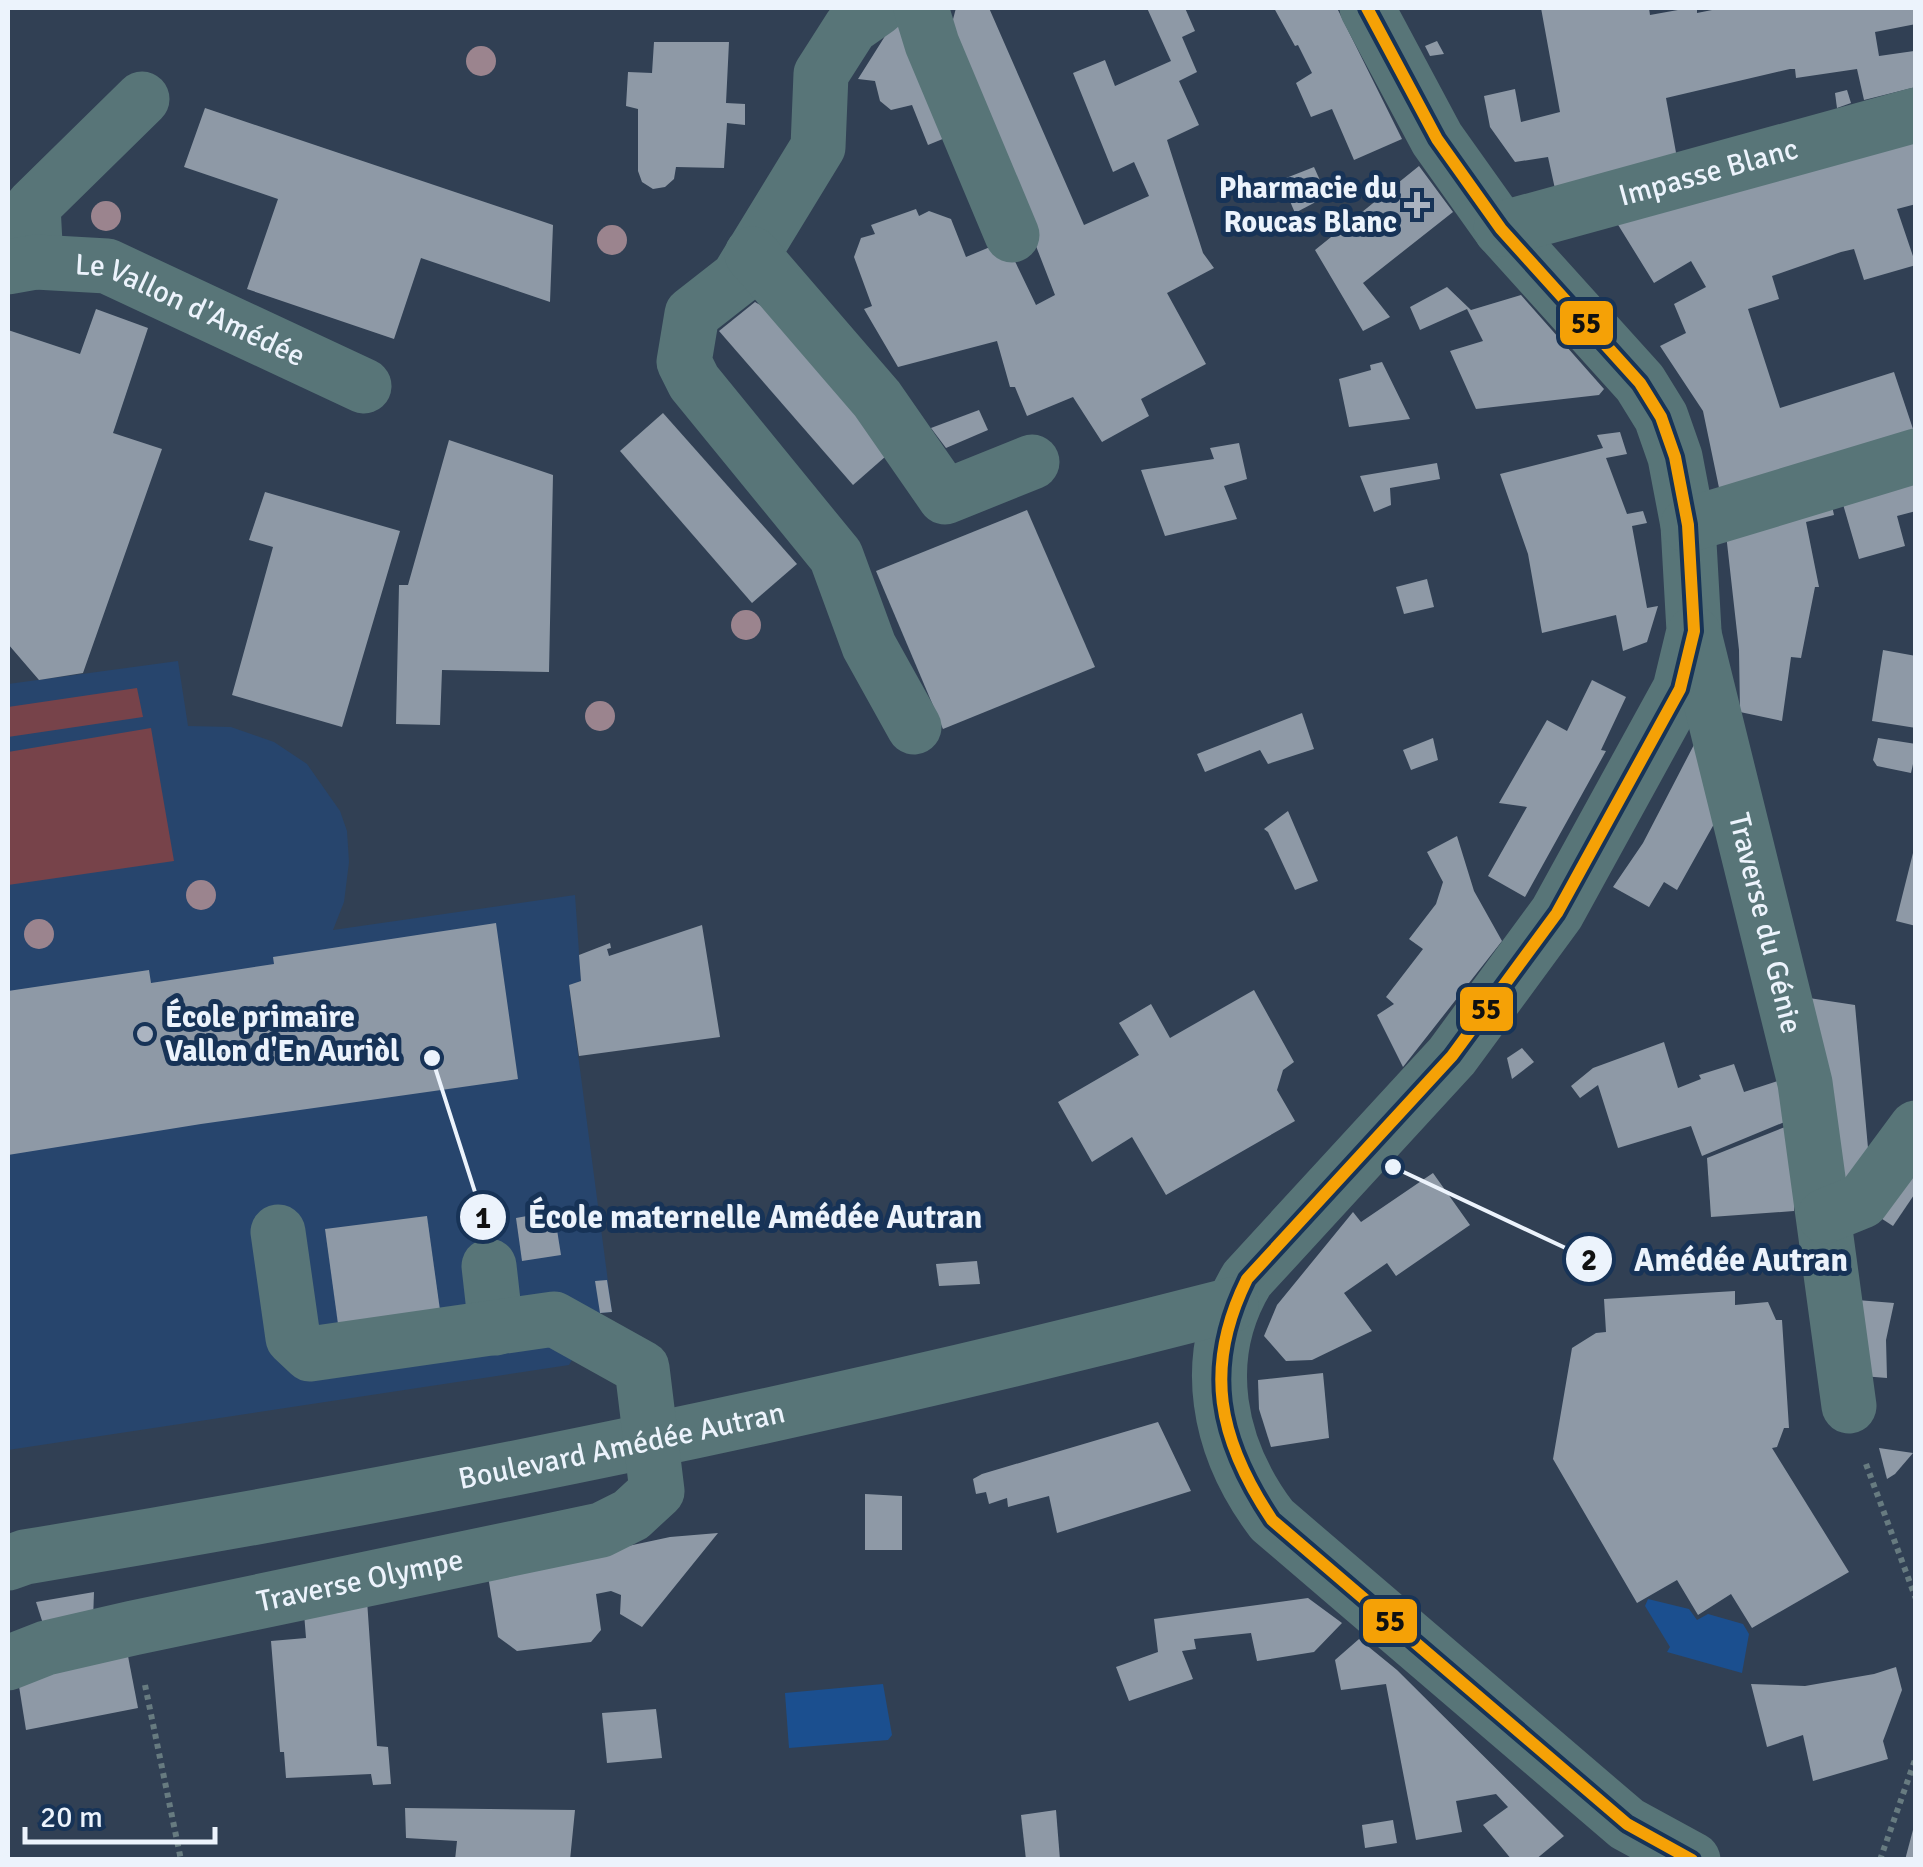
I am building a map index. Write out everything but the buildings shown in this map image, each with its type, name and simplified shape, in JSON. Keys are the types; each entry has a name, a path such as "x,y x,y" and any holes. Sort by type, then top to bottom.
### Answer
{"street":[{"path":"1366,8 1438,139 1502,229 1640,383 1661,417 1675,457 1688,524 1694,631 1680,689 1557,913 1452,1056 1271,1250 1231,1305 1219,1364 1221,1400 1230,1450 1250,1490 1272,1520 1627,1824 1692,1860"},
{"path":"914,728 869,646 836,556 694,382 684,362 692,314 738,278 818,147 820,74 852,27 884,9 932,44 1012,235"},
{"path":"22,264 33,206 142,99"},
{"name":"Impasse Blanc","path":"1502,229 1916,114"},
{"path":"758,244 877,399 945,497 1032,462"},
{"name":"Le Vallon d'Amédée","path":"22,264 106,266 364,386"},
{"path":"1688,524 1916,456"},
{"name":"Traverse du Génie","path":"1694,631 1805,1084 1849,1406"},
{"path":"1825,1216 1862,1201 1916,1128"},
{"path":"278,1232 293,1338 310,1354 554,1319 642,1368 652,1440"},
{"path":"489,1266 496,1328"},
{"name":"Boulevard Amédée Autran","path":"8,1563 531,1466 1018,1360 1231,1305"},
{"name":"Traverse Olympe","path":"8,1663 46,1648 133,1628 600,1530 632,1514 657,1491 652,1440"}],"path":[{"path":"1849,1406 1916,1599"},
{"path":"133,1628 182,1860"},
{"path":"1880,1860 1916,1757"}],"shaded area":[{"name":"École primaire Vallon d'En Auriòl","path":"178,661 188,726 231,727 274,742 307,764 340,811 347,831 349,862 344,902 333,930 575,895 581,981 569,986 612,1312 600,1313 569,1365 8,1450 8,684"},
{"path":"137,688 143,717 8,737 8,707"},
{"path":"151,728 174,861 8,885 8,752"},
{"path":"1648,1599 1689,1609 1697,1620 1708,1614 1743,1624 1749,1634 1742,1673 1667,1652 1670,1647 1645,1606"},
{"path":"883,1684 892,1735 888,1740 789,1748 785,1693"}],"transit line":[{"name":"55","path":"1367,8 1437,139 1501,229 1640,383 1661,417 1675,457 1688,525 1694,631 1680,689 1557,913 1452,1056 1247,1279 1225,1343 1223,1402 1239,1461 1272,1520 1627,1824 1692,1860"}],"place":[{"name":"Pharmacie du Roucas Blanc","path":"1417,205"},
{"name":"École primaire Vallon d'En Auriòl","path":"145,1034"},
{"name":"École maternelle Amédée Autran","path":"432,1058"},
{"name":"Amédée Autran","path":"1393,1167"}]}
